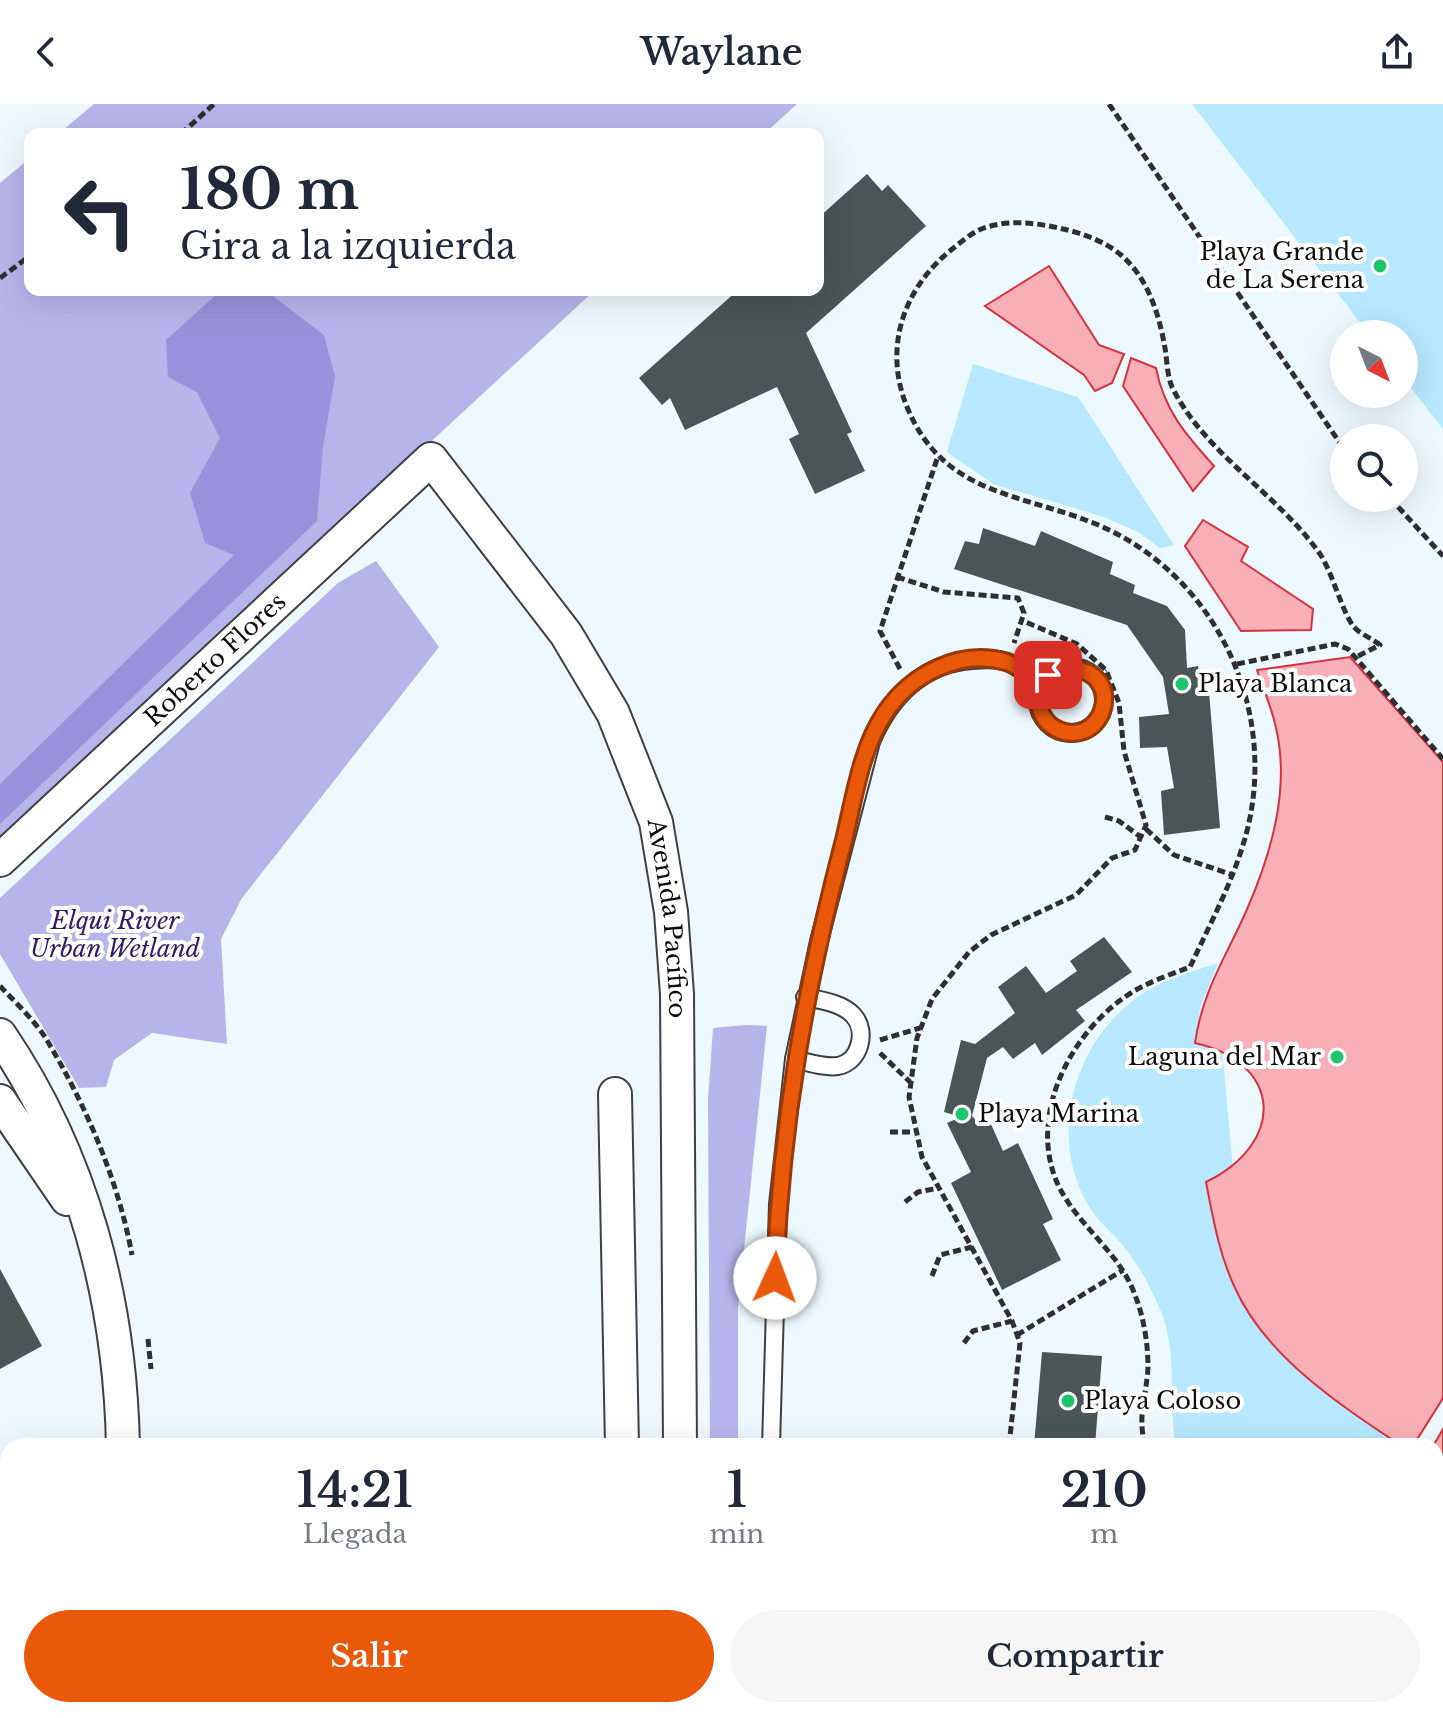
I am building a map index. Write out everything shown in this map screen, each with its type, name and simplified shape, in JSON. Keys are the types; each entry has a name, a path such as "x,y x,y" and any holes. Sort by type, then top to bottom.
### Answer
{"street":[{"name":"Roberto Flores","path":"0,860 431,459"},
{"name":"Avenida Pacífico","path":"431,459 566,634 613,713 656,822 671,912 677,994 680,1438"},
{"path":"0,1035 49,1119 84,1205 97,1250 118,1357 123,1438"},
{"path":"615,1094 622,1438"},
{"path":"0,1101 66,1196 97,1250"}],"lane":[{"path":"771,1438 778,1204 794,1059 805,997 871,742 886,711 909,685 953,661 988,658 1008,662 1041,685"},
{"path":"1068,666 1101,674 1104,698 1098,718 1081,731 1059,731 1042,717 1038,706 1041,685 1048,675 1068,666"},
{"path":"794,1059 826,1066 842,1065 857,1053 862,1032 853,1014 833,1003 805,997"}],"path":[{"path":"188,128 214,104"},
{"path":"1109,104 1330,428"},
{"path":"1145,1438 1142,1405 1148,1368 1145,1330 1135,1295 1123,1270 1077,1214 1056,1180 1048,1128 1051,1100 1076,1050 1118,1002 1135,991 1190,967 1233,875 1248,827 1255,783 1247,695 1237,664 1210,618 1158,560 1128,539 1057,510 989,491 966,479 938,456 908,410 896,372 902,320 918,282 960,243 978,230 998,224 1044,224 1097,241 1121,255 1141,279 1157,310 1170,382 1186,410 1205,435 1296,522 1322,558 1354,627 1380,645 1354,658"},
{"path":"0,278 24,260"},
{"path":"909,685 880,631 938,456"},
{"path":"1403,512 1443,556"},
{"path":"897,577 944,592 1018,598 1024,613 1008,662"},
{"path":"1010,1438 1020,1343 1012,1321 939,1188 914,1132 911,1083 921,1027 932,999 969,952 991,935 1076,895 1112,858 1135,850 1145,828 1143,805 1124,751 1119,703 1077,644 1021,620"},
{"path":"1237,664 1335,644 1348,649 1443,759"},
{"path":"1105,817 1119,821 1142,838"},
{"path":"1145,828 1174,855 1233,875"},
{"path":"860,1043 894,1039 921,1027"},
{"path":"860,1043 889,1057 911,1083"},
{"path":"890,1132 914,1132"},
{"path":"905,1202 918,1192 939,1188"},
{"path":"932,1276 940,1255 972,1247"},
{"path":"1017,1335 1123,1270"},
{"path":"964,1343 973,1331 1012,1321"}],"green space":[{"path":"94,104 797,104 771,128 65,128"},
{"path":"24,163 24,296 589,296 0,840 0,183"},
{"name":"Elqui River Urban Wetland","path":"376,561 439,647 242,898 221,939 227,1044 152,1033 114,1060 106,1087 79,1088 0,954 0,898 338,583"},
{"path":"767,1026 738,1308 738,1438 710,1438 708,1100 713,1028"}],"shaded area":[{"path":"1049,266 1099,345 1124,354 1112,383 1095,391 1084,375 985,306"},
{"path":"215,296 273,296 324,335 335,377 323,447 317,521 0,824 0,784 234,555 205,543 190,493 220,438 197,392 168,377 166,340"},
{"path":"1131,358 1156,368 1170,409 1214,466 1193,491 1123,386"},
{"path":"1203,520 1248,547 1241,561 1313,609 1311,630 1241,631 1185,546"},
{"name":"Laguna del Mar","path":"1350,657 1443,762 1443,1398 1418,1438 1390,1438 1331,1397 1285,1358 1249,1313 1235,1288 1217,1236 1206,1182 1232,1166 1250,1147 1261,1126 1264,1105 1258,1085 1245,1068 1224,1053 1195,1043 1210,989 1257,886 1271,842 1280,796 1280,751 1274,721 1257,670"}],"sand":[{"name":"Playa Grande de La Serena","path":"1192,104 1443,104 1443,429 1418,397 1418,320 1358,320"},
{"path":"973,364 1078,397 1174,545 1160,548 1138,532 1101,516 993,484 947,452"},
{"path":"1218,963 1200,1008 1196,1043 1222,1049 1233,1169 1218,1241 1235,1290 1258,1325 1286,1356 1327,1393 1390,1438 1175,1438 1170,1347 1162,1314 1133,1258 1088,1205 1076,1179 1070,1151 1069,1122 1073,1094 1082,1066 1096,1041 1114,1018 1135,999 1175,978"}],"building":[{"path":"867,174 882,191 888,185 926,226 806,333 852,432 847,434 865,471 815,494 789,439 799,434 777,387 685,430 670,398 662,405 639,378 731,296 824,296 824,213"},
{"name":"Playa Blanca","path":"983,528 1035,546 1041,531 1113,562 1110,574 1135,585 1133,593 1167,606 1185,630 1187,668 1198,666 1200,691 1209,691 1220,828 1164,835 1161,791 1174,788 1167,747 1140,748 1139,717 1169,714 1163,677 1127,625 954,569 965,541 979,544"},
{"name":"Playa Marina","path":"1104,937 1132,972 1076,1010 1085,1021 1042,1055 1035,1043 1013,1059 1003,1047 987,1058 972,1116 980,1125 990,1122 1003,1151 1018,1143 1053,1219 1043,1224 1061,1260 1002,1290 951,1183 971,1172 947,1123 961,1117 944,1112 961,1040 975,1044 1015,1013 998,987 1026,966 1046,993 1077,971 1070,961"},
{"path":"0,1269 42,1346 0,1369"},
{"name":"Playa Coloso","path":"1042,1352 1102,1356 1096,1438 1035,1438"}],"place":[{"name":"Playa Grande de La Serena","path":"1380,266"},
{"name":"Playa Blanca","path":"1182,684"},
{"name":"Laguna del Mar","path":"1337,1057"},
{"name":"Playa Marina","path":"962,1114"},
{"name":"Playa Coloso","path":"1068,1401"}],"route":[{"path":"775,1278 786,1127 805,997 859,782 878,726 886,711 909,685 923,675 953,661 988,658 1008,662 1041,685 1038,706 1049,725 1070,733 1091,726 1103,708 1102,687 1096,678 1079,667 1068,666 1048,675"}]}
